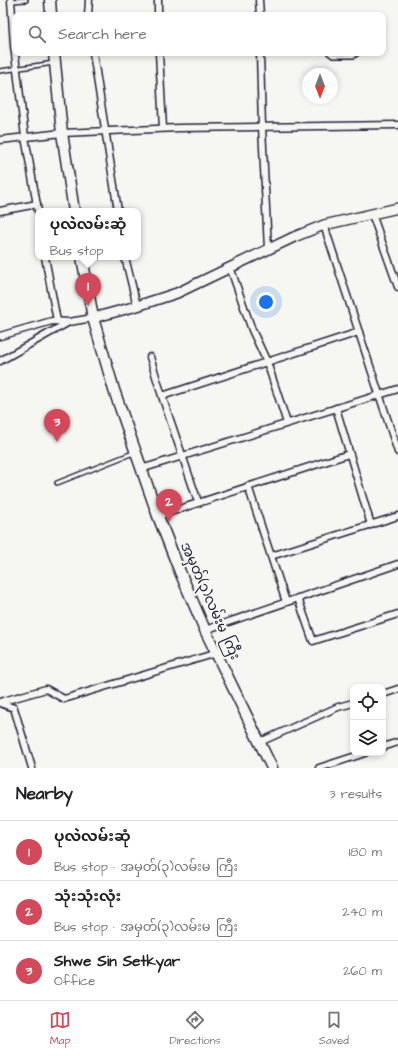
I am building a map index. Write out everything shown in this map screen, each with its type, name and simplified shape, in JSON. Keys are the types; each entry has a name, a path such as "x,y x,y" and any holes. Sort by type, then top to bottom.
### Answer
{"main road":[{"path":"50,0 51,12"},
{"path":"54,58 62,133 74,208"},
{"name":"အမှတ်(၃)လမ်းမ ကြီး","path":"83,260 93,318 114,390 158,516 205,630 272,768"}],"street":[{"path":"11,0 12,15"},
{"path":"88,12 89,0"},
{"path":"158,0 158,12"},
{"path":"259,0 260,12"},
{"path":"15,56 25,137 38,208"},
{"path":"93,56 118,208"},
{"path":"159,56 163,128"},
{"path":"260,56 268,249"},
{"path":"0,140 105,130 398,125"},
{"path":"0,211 35,208"},
{"path":"0,336 52,321 69,322 93,318 137,306 177,293 268,249 324,225 398,208"},
{"path":"372,214 398,287"},
{"path":"324,225 398,452"},
{"path":"47,260 57,321"},
{"path":"126,260 137,306"},
{"path":"230,267 252,330 267,362 287,423"},
{"path":"0,361 69,322"},
{"path":"162,396 359,332"},
{"path":"150,357 198,502"},
{"path":"141,469 398,389"},
{"path":"336,408 371,525"},
{"path":"158,516 349,454"},
{"path":"248,486 286,602"},
{"path":"271,556 398,516"},
{"path":"205,630 398,564"},
{"path":"298,598 314,641 398,614"},
{"path":"0,702 46,689 64,699 217,653"},
{"path":"386,693 398,689"},
{"path":"0,702 14,708 32,768"},
{"path":"260,742 350,704"},
{"path":"386,746 398,742"},
{"path":"319,768 356,756"}],"lane":[{"path":"11,0 26,0"},
{"path":"337,56 354,56"},
{"path":"0,71 54,58"},
{"path":"57,483 135,453"}],"place":[{"name":"ပုလဲလမ်းဆုံ","path":"88,306"},
{"name":"Shwe Sin Setkyar","path":"57,442"},
{"name":"သုံးသုံးလုံး","path":"169,522"}]}
